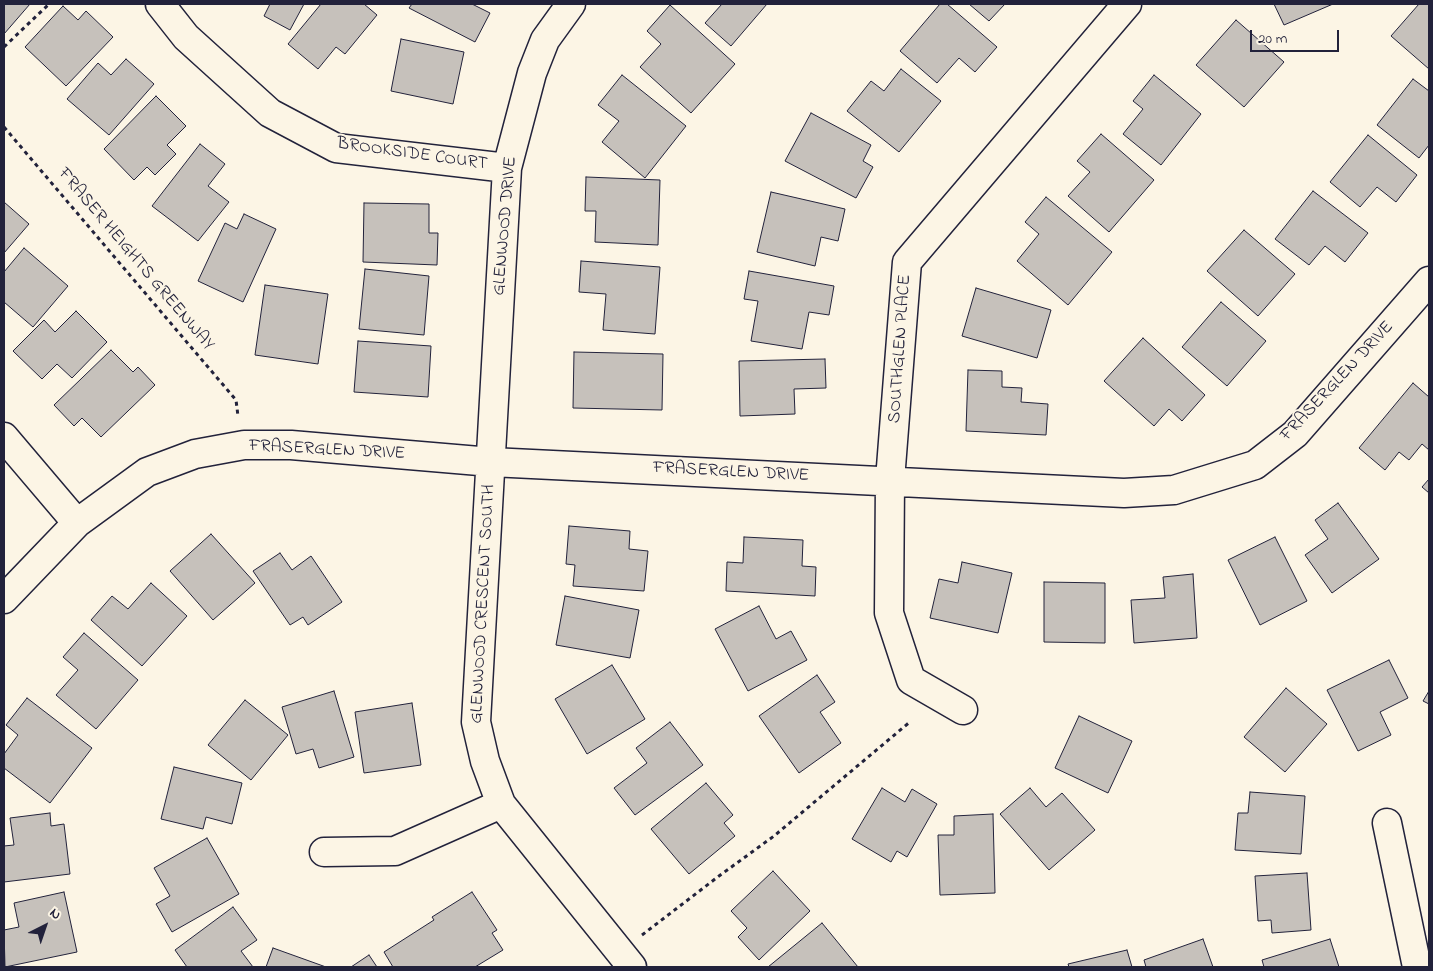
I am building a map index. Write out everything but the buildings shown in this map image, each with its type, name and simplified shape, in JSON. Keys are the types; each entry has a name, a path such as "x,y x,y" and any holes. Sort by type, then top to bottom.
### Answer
{"street":[{"name":"BROOKSIDE COURT","path":"160,4 186,38 270,113 336,148 507,168"},
{"name":"GLENWOOD DRIVE","path":"491,462 507,168 532,73 545,40 571,4"},
{"name":"SOUTHGLEN PLACE","path":"963,710 911,680 889,613 890,480 907,262 1127,4"},
{"name":"FRASERGLEN DRIVE","path":"4,599 76,523 147,472 195,454 244,445 291,445 491,462 890,480 1124,493 1174,490 1255,465 1295,434 1428,286"},
{"path":"4,437 76,523"},
{"name":"GLENWOOD CRESCENT SOUTH","path":"491,462 476,722 484,761 501,804 632,967"},
{"path":"324,852 395,851 501,804"},
{"path":"1387,823 1417,967"}],"path":[{"path":"4,47 49,4"},
{"name":"FRASER HEIGHTS GREENWAY","path":"4,127 236,400 238,414"},
{"path":"640,937 774,836 911,721"}]}
